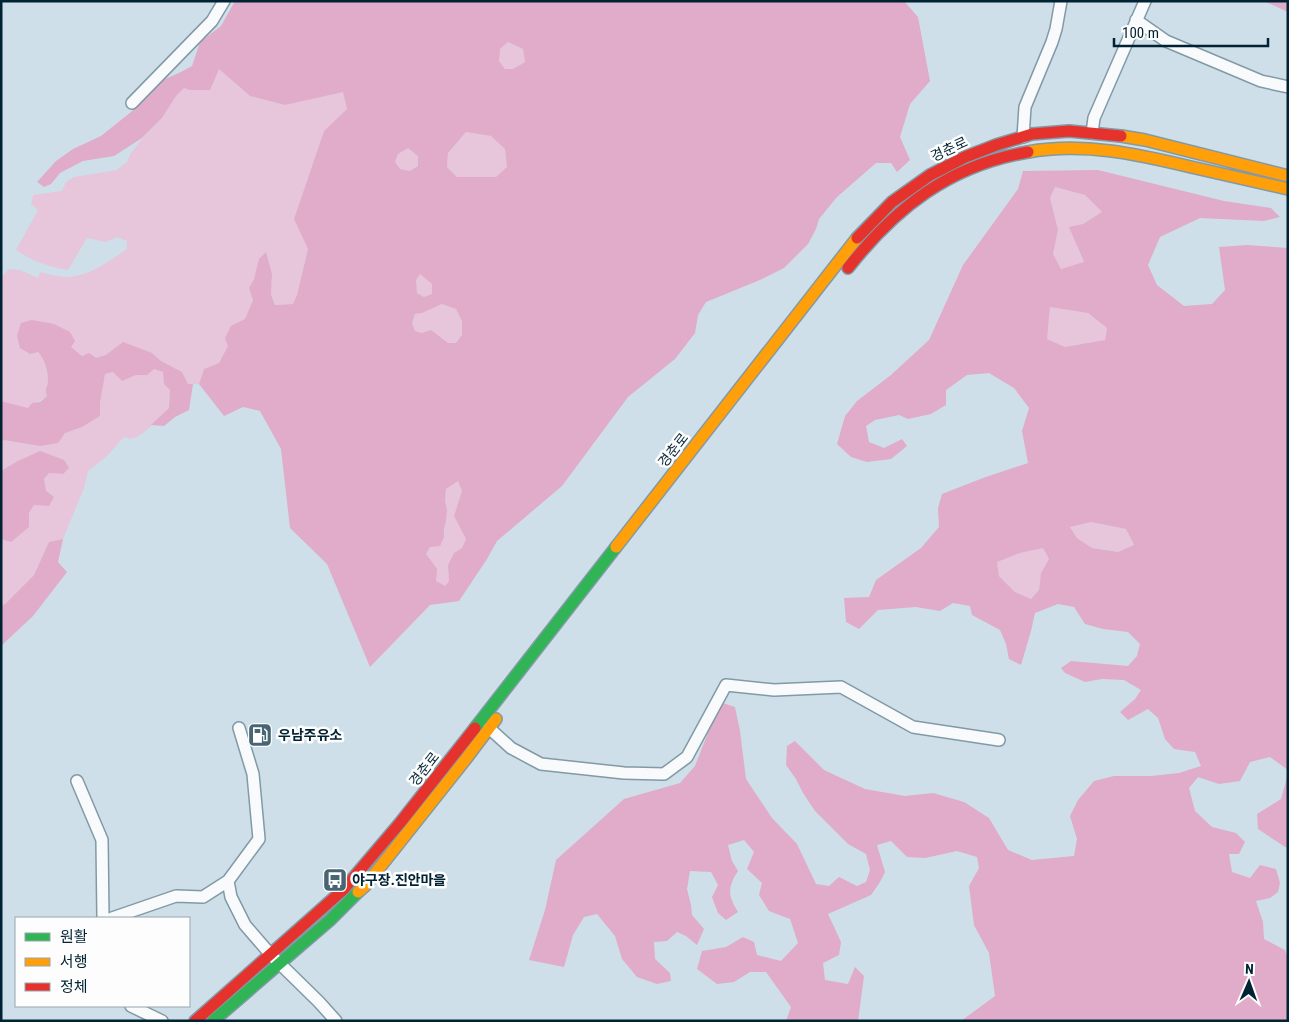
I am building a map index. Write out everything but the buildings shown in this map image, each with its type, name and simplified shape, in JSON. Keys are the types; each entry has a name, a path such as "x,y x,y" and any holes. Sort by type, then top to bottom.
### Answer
{"street":[{"path":"132,103 212,21 224,1"},
{"path":"1023,137 1025,107 1052,42 1061,1"},
{"path":"1092,132 1094,118 1146,1"},
{"path":"1136,20 1166,41 1261,81 1288,87"},
{"name":"경춘로","path":"213,1021 344,890 400,823 856,239 892,202 930,175 964,157 996,144 1032,134 1069,131 1092,132 1145,140 1288,176"},
{"name":"경춘로","path":"842,276 860,253 896,215 931,189 966,170 1012,155 1062,148 1122,153 1152,157 1288,189"},
{"name":"경춘로","path":"194,1021 275,958 330,920 365,886 587,603"},
{"path":"489,728 511,748 541,764 624,773 664,774 687,757 726,685 774,690 841,687 913,727 999,740"},
{"path":"115,917 176,896 203,897 228,881 259,839 253,774 239,728"},
{"path":"77,781 102,840 103,917"},
{"path":"228,881 231,898 244,925 336,1021"},
{"path":"133,1007 162,1021"}],"shaded area":[{"path":"235,1 904,1 918,17 930,81 910,104 900,137 910,160 897,172 891,163 876,163 837,197 819,219 808,244 784,268 706,302 698,315 695,333 675,359 628,397 562,486 497,541 459,601 430,605 370,667 327,564 290,528 281,449 260,411 243,407 224,416 199,384 204,369 219,363 228,346 225,338 231,326 245,319 253,300 249,288 254,279 259,259 266,252 272,274 271,295 275,305 293,304 308,249 294,219 324,131 347,109 343,92 285,105 250,96 219,69 210,90 190,90 184,88 176,96 162,118 142,138 114,156 83,161 60,173 51,184 44,187 37,182 56,161 73,149 101,136 131,112 158,82 192,66 200,42 221,26","holes":["508,42 523,49 525,62 513,69 505,69 499,61 500,49","466,132 491,136 505,149 507,167 496,177 457,177 447,167 448,153","408,148 418,156 418,166 410,171 400,169 395,162 398,154","420,274 432,284 432,294 424,297 417,293 416,280","442,304 456,309 462,321 462,335 456,343 448,343 431,330 422,333 415,331 412,323 415,314","458,481 462,491 454,516 466,539 462,548 454,553 448,565 449,581 445,586 436,581 437,569 426,554 430,547 440,546 444,537 447,510 445,500 446,489"]},
{"path":"1264,1 1288,1 1288,12"},
{"path":"508,42 523,49 525,62 513,69 505,69 498,60 500,49"},
{"path":"219,69 250,96 285,105 343,91 347,109 324,131 294,219 308,249 293,304 275,305 271,295 272,274 266,253 249,288 253,300 245,319 219,363 204,369 199,384 188,384 182,372 161,361 152,353 106,355 96,358 82,356 71,347 38,352 44,361 47,372 47,396 28,408 1,401 1,275 9,269 20,270 38,278 40,272 64,277 75,276 99,267 127,249 127,241 117,237 106,242 87,238 68,270 40,263 22,254 16,250 38,210 31,204 33,195 62,191 66,182 74,177 117,170 127,162 131,153 162,118 176,96 184,88"},
{"path":"466,132 491,136 505,149 507,167 496,177 457,177 447,167 448,153"},
{"path":"408,148 418,156 418,166 410,171 399,169 395,162 397,154"},
{"path":"1098,170 1224,201 1271,208 1280,217 1264,221 1200,218 1160,237 1148,265 1157,285 1184,306 1212,304 1225,290 1219,247 1247,245 1288,248 1288,770 1270,757 1250,762 1240,781 1219,784 1198,777 1189,788 1195,811 1212,827 1236,833 1245,842 1239,854 1229,854 1232,872 1250,878 1260,865 1276,869 1280,883 1278,892 1270,898 1256,901 1263,922 1264,939 1285,950 1288,959 1288,1021 961,1021 995,996 989,953 974,925 969,886 979,868 977,857 957,851 925,858 907,857 891,841 877,845 885,872 871,895 828,914 841,942 839,955 823,963 825,980 848,984 855,967 864,976 858,1021 786,1021 791,1007 766,972 750,972 734,982 717,984 697,969 702,951 726,947 743,937 754,942 757,955 781,961 798,943 790,919 769,911 759,895 762,883 747,869 754,852 744,840 728,845 732,861 738,871 732,882 730,892 738,912 726,920 718,913 712,897 718,885 711,872 690,871 687,889 692,915 704,929 697,945 686,936 677,932 667,941 654,942 655,959 670,973 671,981 657,984 637,977 622,959 615,936 597,914 584,917 573,935 564,967 529,960 545,910 556,860 624,799 680,783 695,766 720,702 735,707 746,779 772,818 797,844 816,884 829,886 839,877 857,886 866,882 870,870 866,854 848,844 815,811 786,765 787,746 795,741 824,770 865,789 905,796 933,793 964,802 989,818 1008,850 1032,860 1074,856 1077,839 1070,816 1078,800 1094,781 1114,776 1151,776 1179,773 1201,766 1195,752 1174,749 1165,739 1158,718 1148,709 1128,720 1120,712 1135,699 1141,690 1124,680 1102,679 1085,682 1065,673 1061,668 1071,661 1128,666 1137,656 1140,644 1128,632 1103,629 1085,624 1074,607 1058,604 1035,613 1021,665 1009,659 1006,644 1000,630 972,615 970,606 953,603 940,611 916,607 878,610 859,629 846,622 844,598 869,597 876,580 921,548 939,527 938,508 942,494 1028,463 1022,431 1029,408 1014,388 989,373 967,375 946,390 946,405 931,414 908,419 899,415 875,420 866,426 869,442 884,448 902,439 907,446 891,459 867,462 851,457 837,444 845,416 857,401 891,375 929,340 963,265 1018,189 1023,171","holes":["1055,187 1085,195 1102,212 1083,224 1069,227 1084,262 1061,269 1053,254 1058,230 1050,198","1050,307 1088,313 1107,328 1105,340 1065,347 1047,339","1091,522 1126,529 1134,545 1118,552 1092,548 1077,538 1070,527","1043,548 1049,559 1041,573 1039,590 1031,599 1015,592 999,576 997,562 1020,553"]},
{"path":"1055,187 1085,195 1102,212 1083,224 1077,247 1084,263 1061,269 1053,254 1058,230 1050,198"},
{"path":"420,273 432,284 432,294 424,297 417,293 416,280"},
{"path":"442,304 456,309 462,321 462,335 456,343 448,343 431,331 422,333 415,331 412,323 415,314"},
{"path":"1050,307 1088,313 1107,328 1105,340 1065,347 1047,339"},
{"path":"32,320 54,324 70,332 75,341 71,347 82,356 89,353 96,358 106,355 123,342 152,353 161,361 182,372 188,384 193,384 189,410 175,417 164,426 151,425 169,408 170,390 164,384 163,372 154,369 147,375 136,375 122,381 113,372 105,374 100,403 100,416 82,427 65,433 58,443 40,446 4,440 1,442 1,401 28,408 32,403 40,402 47,396 48,376 44,361 38,352 30,354 20,348 17,336 21,323"},
{"path":"154,369 163,372 164,384 170,390 169,408 142,434 132,438 124,437 106,457 88,471 84,488 63,539 49,542 34,575 1,606 1,539 11,542 35,504 54,497 46,491 44,479 49,473 63,474 16,462 1,471 1,442 4,440 40,446 65,433 82,427 100,403 105,374 113,372 122,381 136,375 147,374"},
{"path":"40,451 64,460 69,468 63,474 49,473 44,479 46,491 54,497 49,506 34,505 29,513 29,527 11,542 1,539 1,471"},
{"path":"458,481 462,491 454,516 466,539 462,548 454,553 448,565 449,581 444,587 436,581 431,561 426,554 429,547 444,537 447,510 445,500 446,489"},
{"path":"1091,522 1126,529 1134,546 1118,552 1092,548 1077,538 1070,526"},
{"path":"63,539 58,562 67,572 33,616 1,646 1,606 34,575 49,542"},
{"path":"1043,548 1049,559 1041,573 1039,590 1031,599 1015,592 999,576 997,562 1020,553"},
{"path":"1288,774 1288,847 1285,847 1258,829 1257,814 1281,799"}],"traffic: fast":[{"path":"475,728 616,547"},
{"path":"213,1021 330,920 358,892"}],"traffic: slow":[{"path":"1121,136 1145,140 1288,176"},
{"path":"1028,152 1069,148 1110,151 1150,158 1288,189"},
{"path":"616,547 857,238"},
{"path":"358,892 365,886 496,719"}],"traffic: jam":[{"path":"857,238 892,202 930,175 965,157 996,145 1032,134 1069,131 1121,136"},
{"path":"848,268 885,226 927,192 949,178 974,167 1000,158 1028,152"},
{"path":"195,1021 343,890 400,823 475,728"}],"place":[{"name":"우남주유소","path":"260,735"},
{"name":"야구장.진안마을","path":"335,880"}]}
